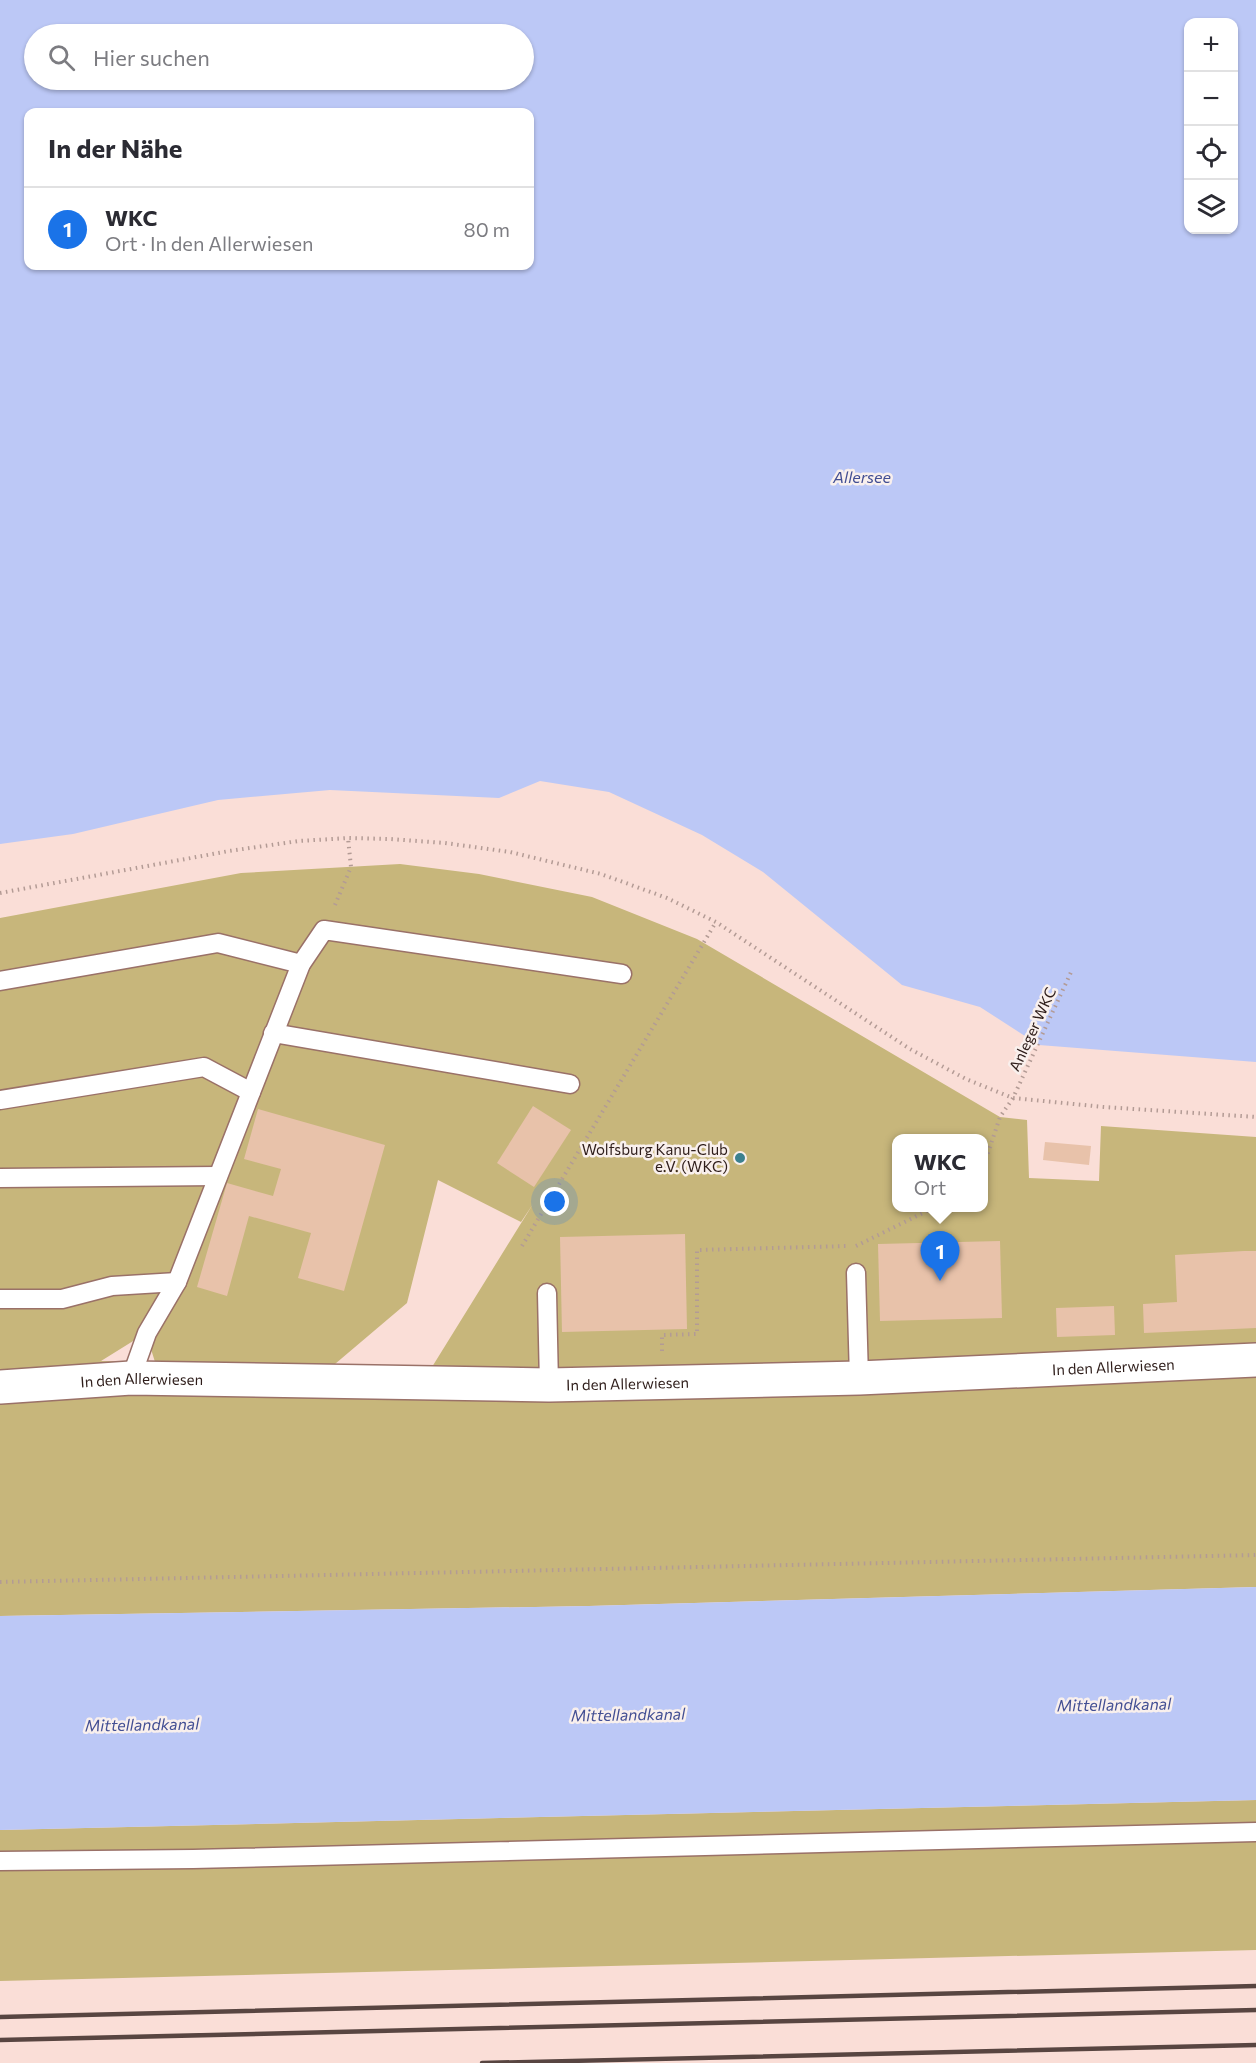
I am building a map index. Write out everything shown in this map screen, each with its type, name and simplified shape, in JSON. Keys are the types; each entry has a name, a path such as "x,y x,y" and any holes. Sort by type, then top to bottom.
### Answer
{"street":[{"name":"In den Allerwiesen","path":"0,1387 131,1378 549,1385 859,1378 1256,1360"}],"lane":[{"path":"131,1378 147,1333 177,1282 301,964 324,930 622,974"},
{"path":"0,981 218,943 301,964"},
{"path":"273,1033 570,1084"},
{"path":"0,1100 204,1067 251,1092"},
{"path":"0,1178 218,1176"},
{"path":"856,1273 859,1378"},
{"path":"0,1299 62,1299 112,1286 177,1282"},
{"path":"547,1293 549,1385"},
{"path":"0,1862 1256,1832"}],"path":[{"path":"0,893 229,851 348,838 445,843 510,852 601,874 667,898 716,922 910,1049 966,1080 1013,1098 1104,1107 1256,1117"},
{"path":"324,930 351,867 348,838"},
{"path":"522,1246 716,922"},
{"name":"Anleger WKC","path":"988,1153 1000,1117 1013,1098 1072,970"},
{"path":"663,1381 662,1335 697,1334 697,1250 855,1246 925,1212"},
{"path":"0,1582 1256,1555"}],"shaded area":[{"path":"400,864 479,874 592,897 697,939 1000,1117 1027,1120 1029,1178 1099,1181 1101,1126 1256,1137 1256,1587 589,1606 0,1616 0,918 241,873","holes":["438,1180 521,1222 533,1204 432,1367 388,1369 335,1364 407,1303","146,1333 155,1362 101,1361"]},
{"path":"1256,1800 1256,1950 0,1981 0,1830"}],"water":[{"name":"Allersee","path":"0,0 1256,0 1256,1062 1039,1045 980,1007 902,985 763,872 702,835 609,792 540,781 499,798 330,790 218,800 73,834 0,844"},
{"name":"Mittellandkanal","path":"1256,1587 1256,1800 0,1830 0,1616 589,1606"}],"building":[{"path":"533,1106 571,1130 534,1187 497,1163"},
{"path":"258,1109 385,1145 344,1291 298,1278 311,1233 249,1216 227,1296 197,1287 227,1183 273,1196 281,1169 244,1159"},
{"path":"1045,1142 1091,1146 1089,1165 1043,1160"},
{"path":"685,1234 687,1329 562,1332 560,1237"},
{"path":"1000,1241 1002,1318 880,1321 878,1244"},
{"path":"1256,1251 1256,1328 1144,1333 1143,1304 1177,1302 1175,1255"},
{"path":"1114,1306 1115,1335 1057,1337 1056,1308"}],"railway":[{"path":"0,2017 1256,1986"},
{"path":"0,2040 1256,2010"},
{"path":"482,2063 1256,2045"}],"place":[{"name":"Wolfsburg Kanu-Club e.V. (WKC)","path":"740,1158"},
{"name":"WKC","path":"940,1281"}]}
